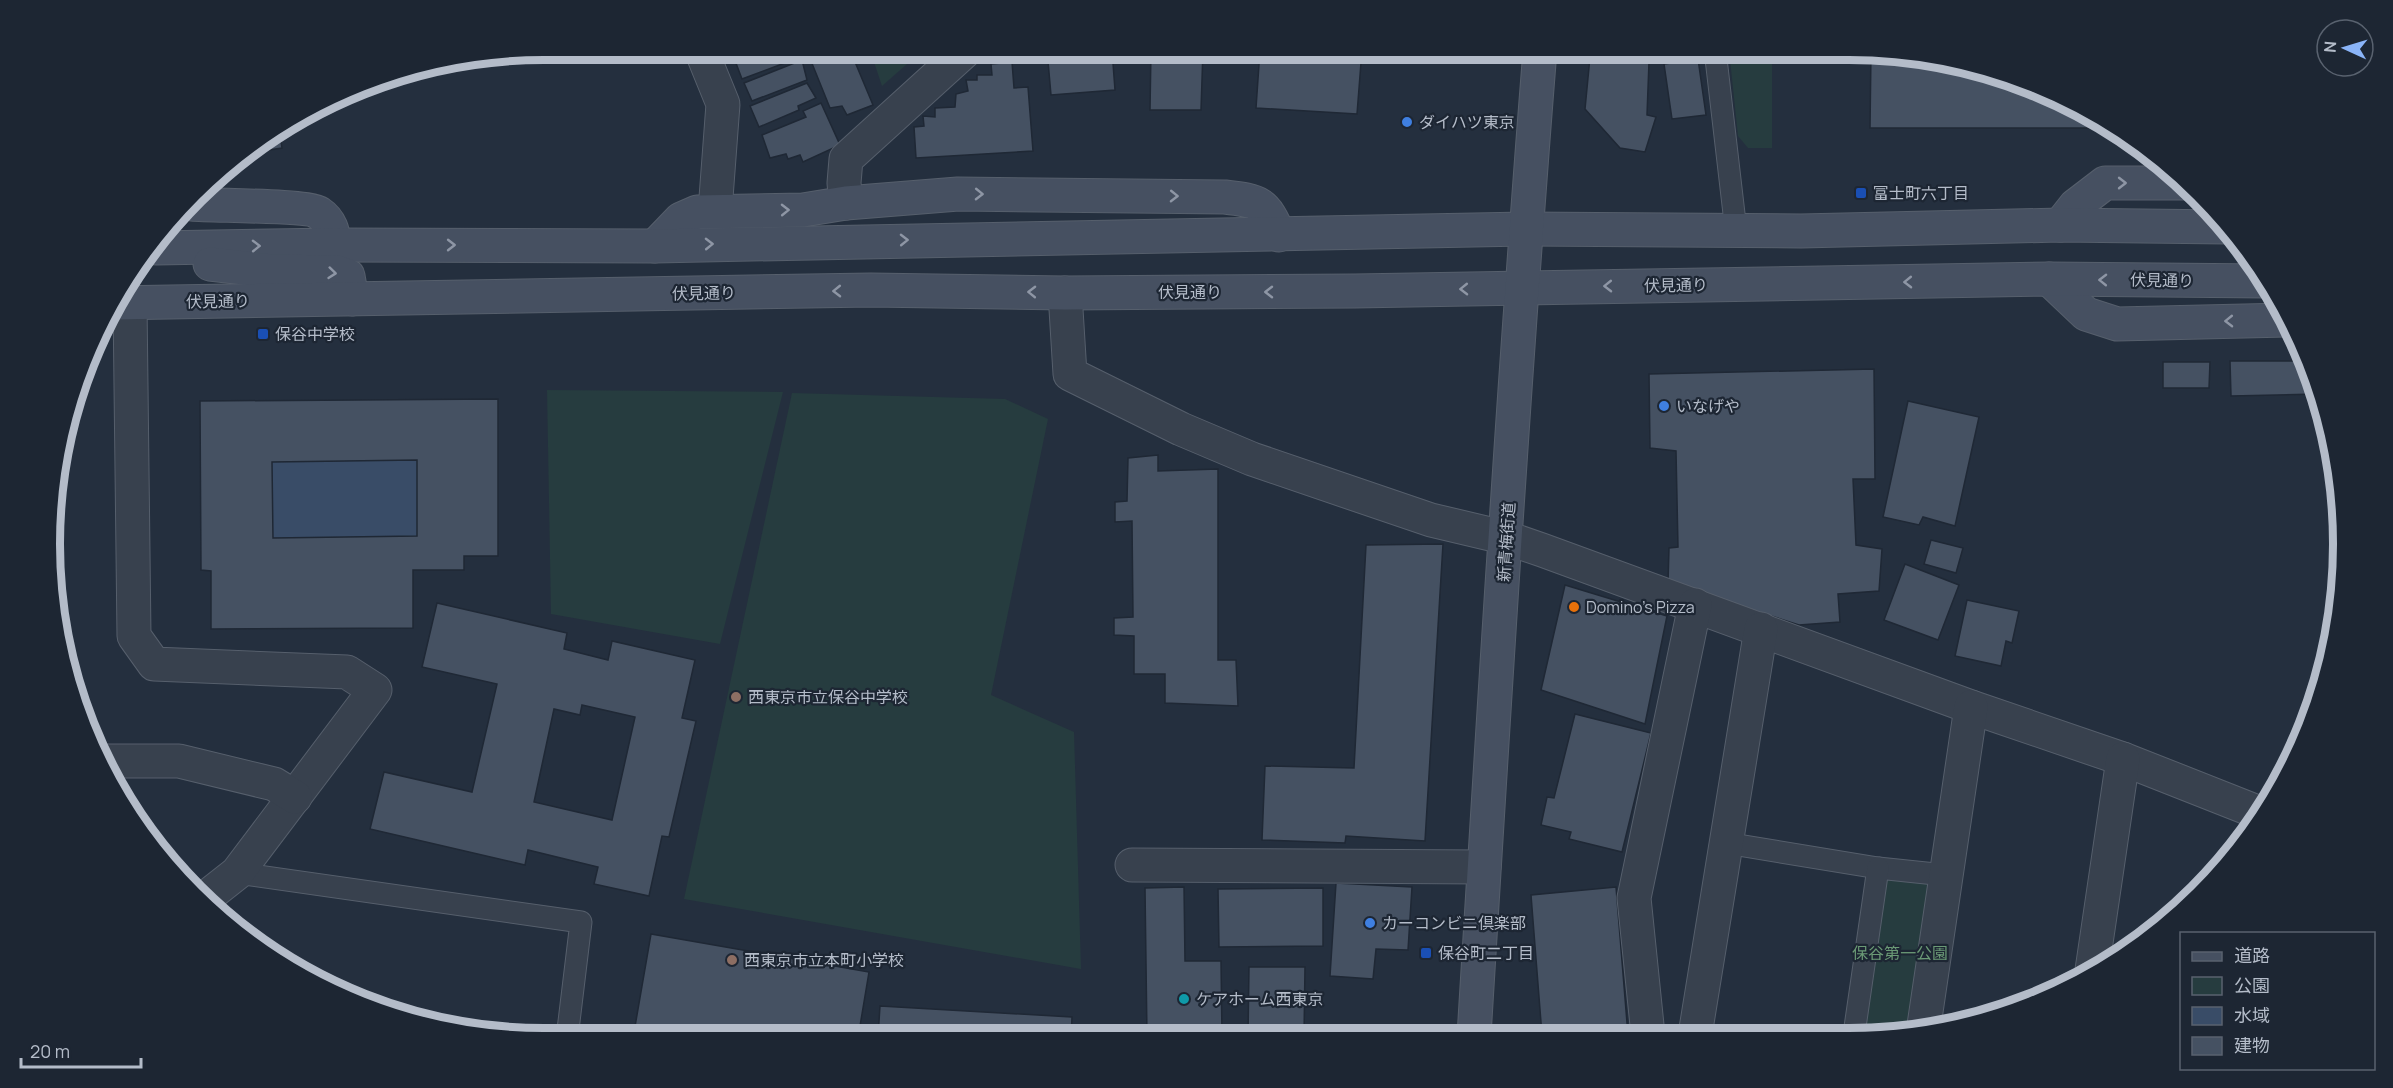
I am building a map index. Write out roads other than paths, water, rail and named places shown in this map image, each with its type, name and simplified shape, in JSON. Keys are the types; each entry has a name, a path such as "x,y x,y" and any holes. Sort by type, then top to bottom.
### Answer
{"main road":[{"name":"新青梅街道","path":"1474,1028 1525,230 1539,60"},
{"path":"2060,225 2075,206 2105,183 2171,183"},
{"path":"655,246 681,219 697,212 803,210 846,202 958,194 1226,197 1255,201 1270,215 1279,235"},
{"path":"206,198 317,211 331,226 335,245"},
{"path":"161,248 335,245 655,246 907,239 1525,230 1736,231 2060,225 2215,227"},
{"path":"154,258 270,271 337,272 348,276 352,299"},
{"path":"2049,279 2086,314 2117,324 2278,320"},
{"name":"伏見通り","path":"124,303 871,290 1065,293 1355,291 2049,279 2255,281"}],"street":[{"path":"705,60 723,104 715,211"},
{"path":"846,202 843,183 846,159 955,60"},
{"path":"1065,293 1070,374 1181,429 1252,459 1431,520 1507,538 1971,707 2123,759 2253,810"},
{"path":"122,307 134,636 154,664 347,672 375,690 237,873 210,894"},
{"path":"1647,1028 1634,898 1695,605"},
{"path":"1696,1028 1761,629"},
{"path":"1924,1022 1971,707"},
{"path":"2093,962 2123,759"},
{"path":"112,761 179,761 274,784 295,797"},
{"path":"1132,865 1484,867"}],"lane":[{"path":"1716,60 1736,231"},
{"path":"1726,843 1878,868 1945,874"},
{"path":"1855,1028 1878,868"},
{"path":"237,873 581,922 568,1028"}],"water":[{"path":"417,460 417,536 273,538 272,462"}],"place":[{"name":"ダイハツ東京","path":"1407,122"},
{"name":"富士町六丁目","path":"1861,193"},
{"name":"保谷中学校","path":"263,334"},
{"name":"いなげや","path":"1664,406"},
{"name":"Domino's Pizza","path":"1574,607"},
{"name":"西東京市立保谷中学校","path":"736,697"},
{"name":"カーコンビニ倶楽部","path":"1370,923"},
{"name":"保谷町二丁目","path":"1426,953"},
{"name":"西東京市立本町小学校","path":"732,960"},
{"name":"ケアホーム西東京","path":"1184,999"}],"park label":[{"name":"保谷第一公園","path":"1900,953"}]}
